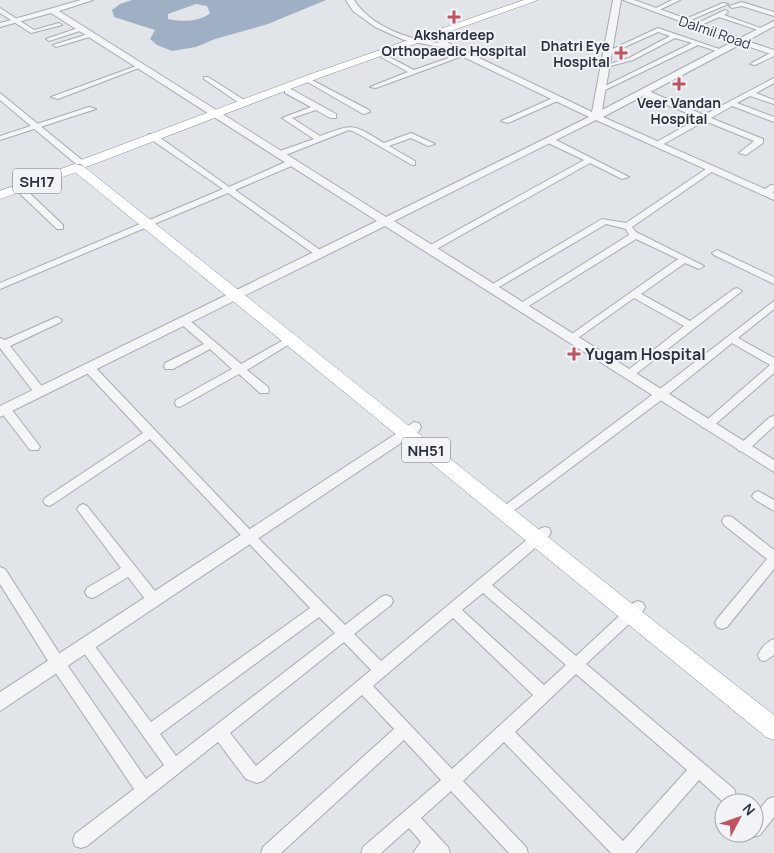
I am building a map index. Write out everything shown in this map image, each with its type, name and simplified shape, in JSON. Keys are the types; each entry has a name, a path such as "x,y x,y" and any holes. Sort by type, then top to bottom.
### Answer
{"main road":[{"path":"218,114 245,102 376,57 395,48 472,22 528,0"},
{"path":"82,166 154,137 288,91 309,80"},
{"name":"SH17","path":"0,195 82,166"},
{"name":"NH51","path":"82,166 633,610 774,729"},
{"name":"NH51","path":"240,293 291,340 512,506 540,535"},
{"name":"NH51","path":"633,610 774,716"}],"street":[{"path":"0,24 89,0"},
{"path":"350,0 352,7 362,17 414,41 447,46 596,117 770,195 774,187"},
{"path":"596,117 617,0"},
{"name":"Dalmil Road","path":"627,0 774,53"},
{"path":"655,10 677,0"},
{"path":"684,21 730,5 742,4 774,14"},
{"path":"697,25 719,15 730,5"},
{"path":"0,10 33,32 59,26"},
{"path":"52,10 774,467"},
{"path":"719,15 762,30"},
{"path":"34,447 1,411 596,117 774,23"},
{"path":"607,53 657,30 722,51"},
{"path":"49,39 86,32"},
{"path":"56,45 86,32"},
{"path":"433,34 447,46"},
{"path":"605,67 631,59 676,35"},
{"path":"601,90 698,43"},
{"path":"753,64 774,53"},
{"path":"374,88 465,54"},
{"path":"376,57 414,73"},
{"path":"56,97 141,66"},
{"path":"206,78 245,102"},
{"path":"309,80 366,112"},
{"path":"657,144 749,93 772,83"},
{"path":"288,91 333,116"},
{"path":"305,100 328,92"},
{"path":"643,92 760,141 743,153"},
{"path":"749,93 774,102"},
{"path":"0,96 82,166"},
{"path":"505,121 558,99"},
{"path":"731,103 774,120"},
{"path":"316,107 286,118 318,138"},
{"path":"0,138 92,109"},
{"path":"280,154 348,128 357,130 412,163"},
{"path":"383,146 411,135 431,144"},
{"path":"154,137 320,254"},
{"path":"549,140 625,177"},
{"path":"430,249 590,160"},
{"path":"1,285 293,162"},
{"path":"491,288 605,221 628,226 712,169"},
{"path":"20,188 60,227"},
{"path":"628,226 633,234 699,266"},
{"path":"522,307 633,237"},
{"path":"717,253 774,281"},
{"path":"571,338 681,261"},
{"path":"628,374 737,291"},
{"path":"634,294 691,326"},
{"path":"512,506 660,395 774,304"},
{"path":"40,392 2,343 57,320"},
{"path":"184,321 264,390"},
{"path":"731,338 774,363"},
{"path":"180,403 291,340"},
{"path":"169,366 211,344"},
{"path":"707,425 774,367"},
{"path":"89,368 249,537 381,670"},
{"path":"743,448 774,420"},
{"path":"0,702 410,430"},
{"path":"48,501 151,434"},
{"path":"758,496 774,506"},
{"path":"83,509 154,600"},
{"path":"722,623 774,558 728,521"},
{"path":"218,731 252,772 257,775 540,535"},
{"path":"92,592 130,569"},
{"path":"0,573 58,664 144,790"},
{"path":"482,584 726,793"},
{"path":"81,840 386,601"},
{"path":"150,732 320,608"},
{"path":"453,610 543,694"},
{"path":"369,853 452,780 633,610"},
{"path":"86,645 174,766"},
{"path":"363,686 520,853"},
{"path":"269,853 404,730"},
{"path":"504,731 622,850 628,848 698,769"},
{"path":"764,817 774,805"},
{"path":"409,816 432,849"}],"water":[{"path":"132,0 326,0 268,24 215,39 196,47 172,51 157,45 150,39 155,30 114,17 112,10 120,4","holes":["196,4 207,6 210,13 196,20 178,21 168,19 168,14"]}],"place":[{"name":"Akshardeep Orthopaedic Hospital","path":"454,17"},
{"name":"Dhatri Eye Hospital","path":"621,53"},
{"name":"Veer Vandan Hospital","path":"679,84"},
{"name":"Yugam Hospital","path":"574,354"}]}
